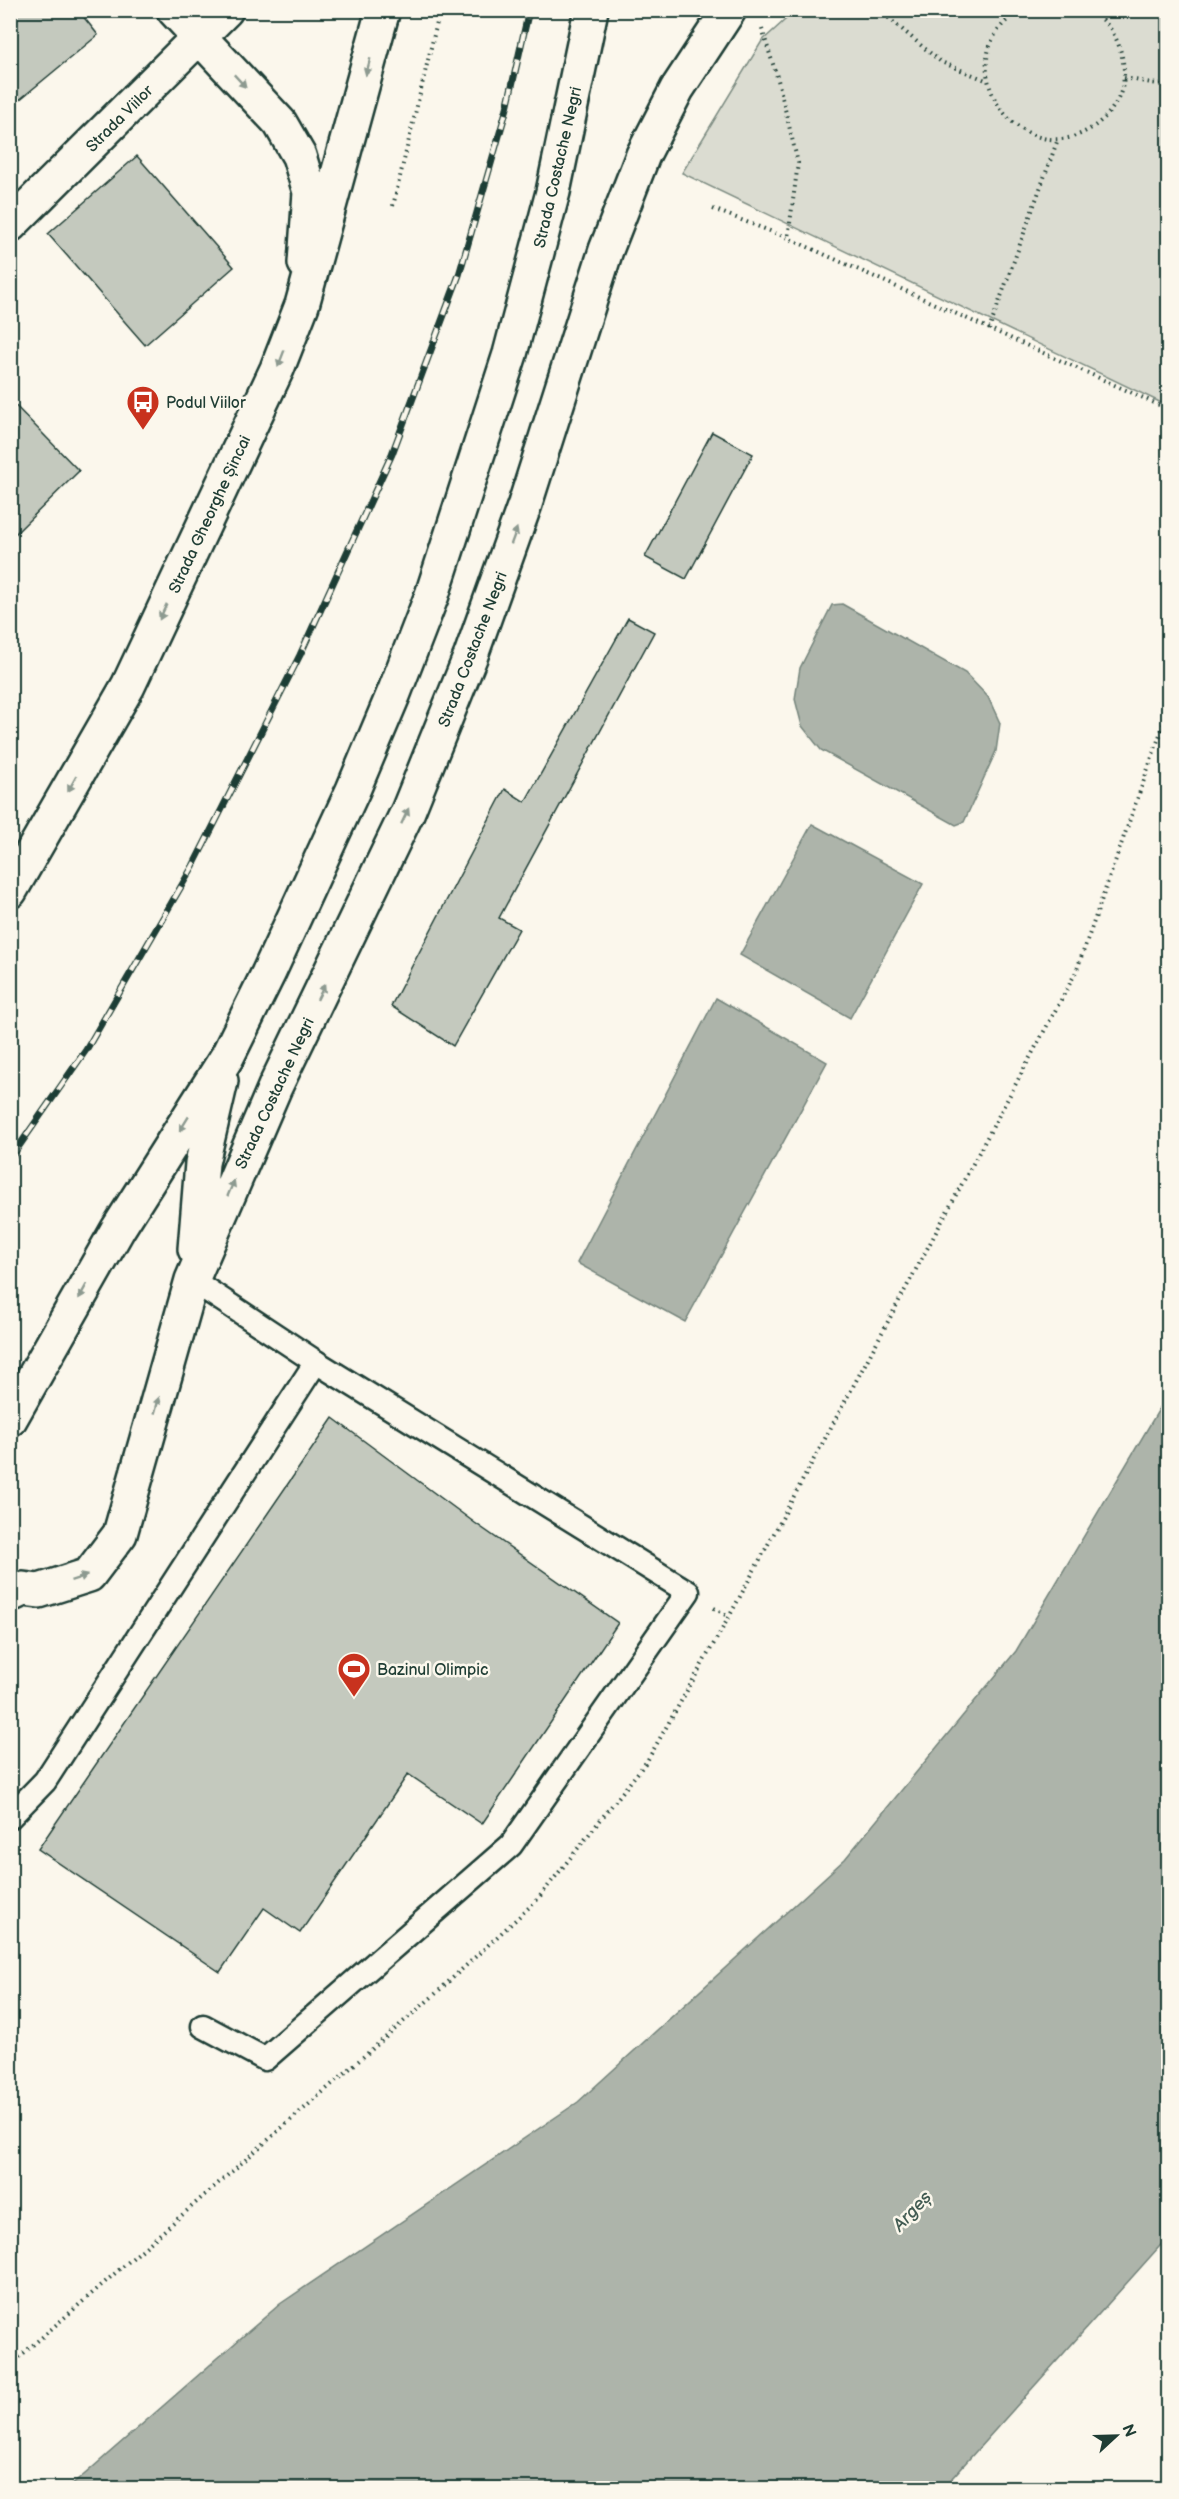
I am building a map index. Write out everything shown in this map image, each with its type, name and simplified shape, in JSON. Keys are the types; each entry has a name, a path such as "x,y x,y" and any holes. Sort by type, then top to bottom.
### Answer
{"main road":[{"path":"174,10 280,123 299,156 310,192 302,304"},
{"name":"Strada Viilor","path":"10,225 200,39 226,10"},
{"name":"Strada Gheorghe Șincai","path":"10,891 128,686 277,369 302,304 383,10"},
{"name":"Strada Costache Negri","path":"10,1419 118,1229 227,1057 353,790 432,595 474,470 532,278 553,192 591,10"},
{"name":"Strada Costache Negri","path":"15,1588 39,1591 89,1575 120,1534 192,1281 275,1087 408,811 471,655 525,504 606,250 643,155 677,89 729,10"},
{"name":"Strada Costache Negri","path":"192,1281 202,1163 227,1057"}],"lane":[{"path":"192,1281 316,1362 688,1592 511,1845 265,2059 203,2026"},
{"path":"10,1817 45,1781 316,1362"}],"path":[{"path":"393,206 440,10"},
{"path":"879,10 941,62 988,81"},
{"path":"1021,10 1010,17 995,35 988,58 988,81 994,100 1005,117 1020,129 1038,137 1058,139 1077,136 1095,126 1109,113 1119,97 1124,78 1123,55 1114,32 1098,15 1089,10"},
{"path":"761,26 778,80 798,163 788,238"},
{"path":"1124,78 1168,86"},
{"path":"989,330 1058,139"},
{"path":"713,209 788,238 1168,409"}],"shaded area":[{"path":"796,10 1168,11 1168,406 682,173 762,41"}],"water":[{"path":"842,604 965,673 988,697 1000,723 996,751 964,822 956,825 821,750 802,726 795,699 800,668 832,605"},
{"path":"812,824 923,884 850,1018 740,955"},
{"path":"716,998 827,1062 685,1322 577,1263"},
{"name":"Argeș","path":"1168,1394 1168,2237 943,2488 69,2488 280,2304 578,2102 845,1859 1016,1651"}],"building":[{"path":"10,10 78,10 98,35 18,101 10,92"},
{"path":"137,156 234,267 145,345 48,234"},
{"path":"10,400 79,471 10,539"},
{"path":"712,432 753,454 686,579 645,557"},
{"path":"628,618 654,632 499,918 519,929 453,1046 391,1006 505,789 525,802"},
{"name":"Bazinul Olimpic","path":"333,1418 475,1523 618,1623 482,1824 408,1774 300,1933 264,1908 220,1972 38,1849"}],"railway":[{"path":"10,1159 86,1050 193,866 300,655 392,454 459,275 507,108 529,10"}],"place":[{"name":"Podul Viilor","path":"143,431"},
{"name":"Bazinul Olimpic","path":"354,1698"}]}
